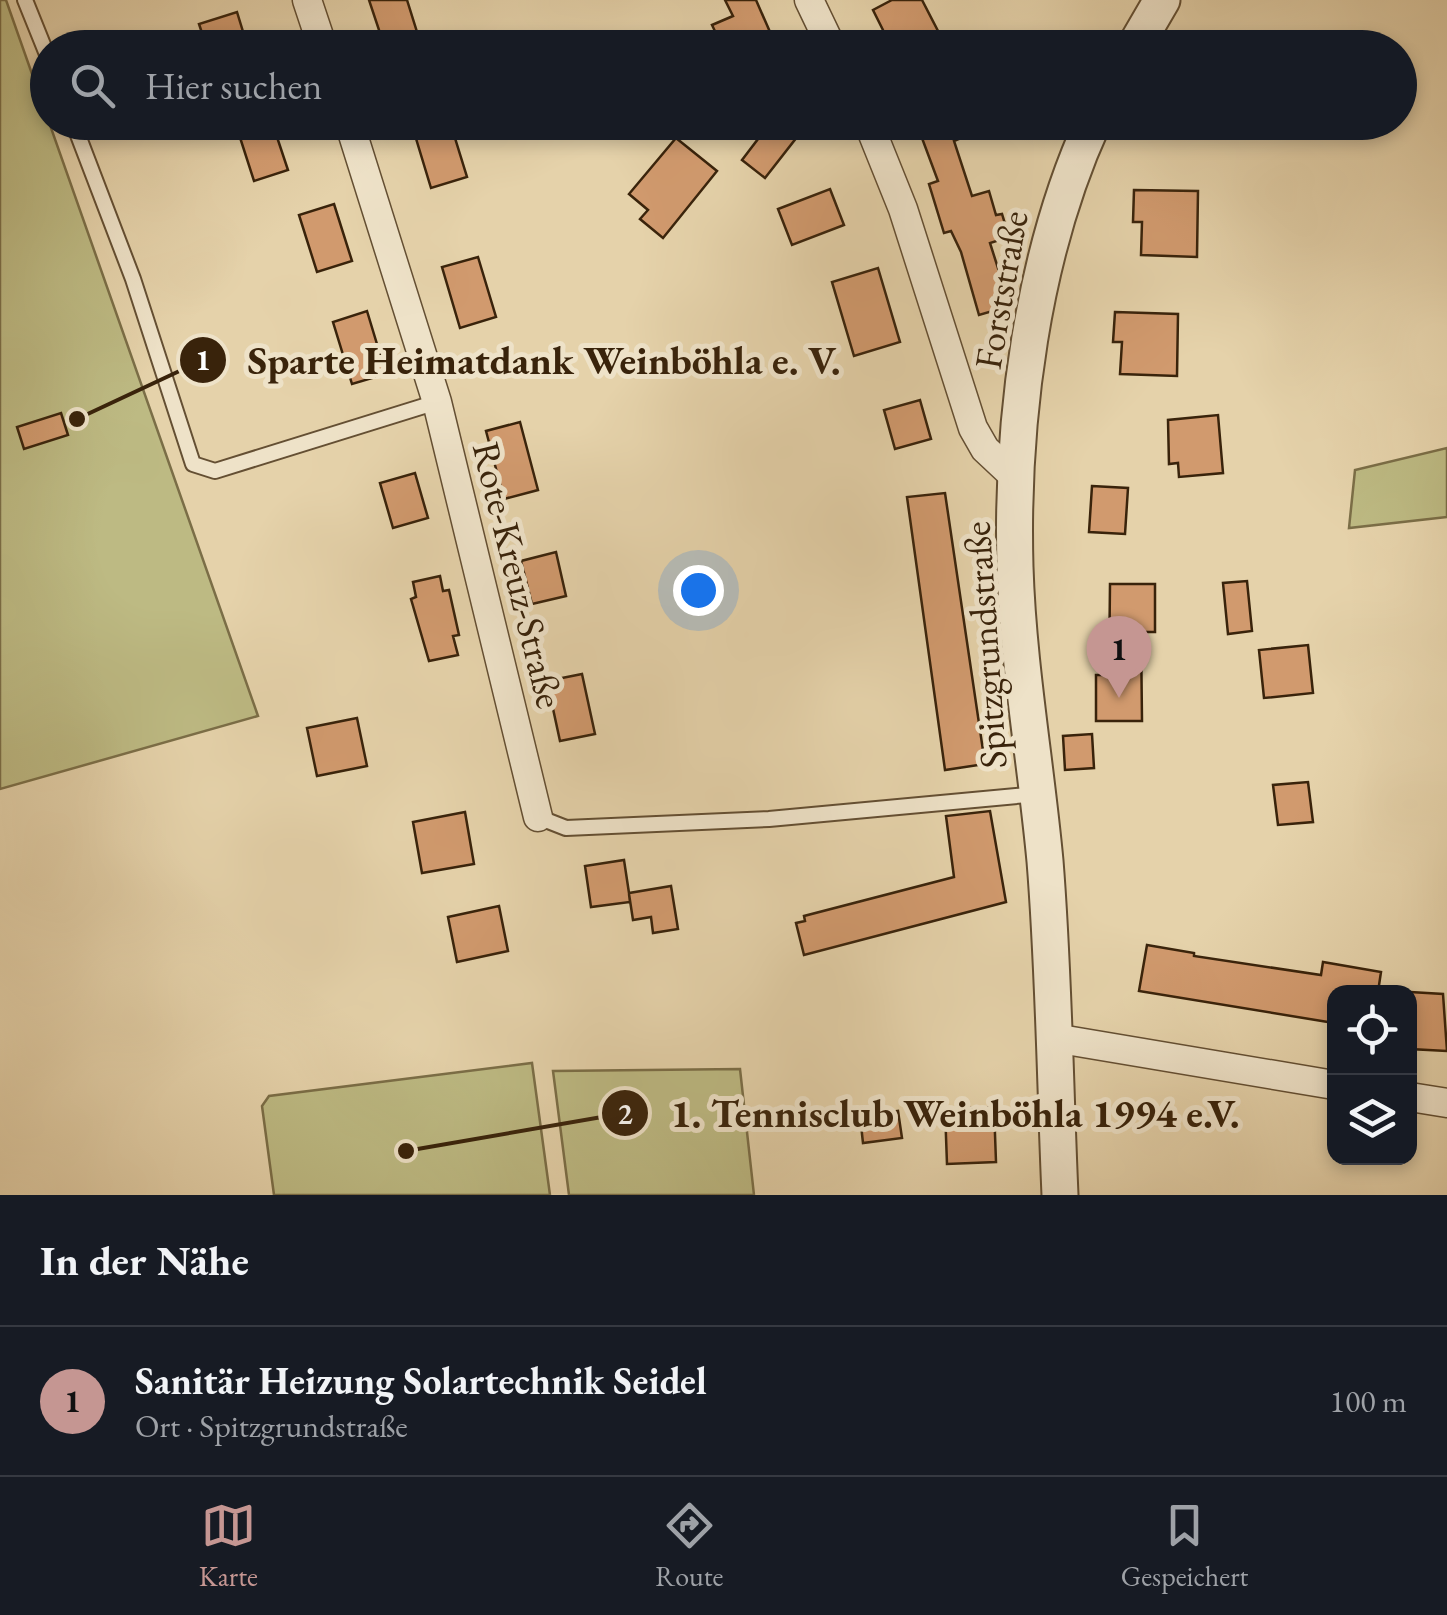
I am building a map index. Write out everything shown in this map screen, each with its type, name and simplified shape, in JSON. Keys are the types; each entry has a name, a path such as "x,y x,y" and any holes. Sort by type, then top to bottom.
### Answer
{"street":[{"path":"307,0 317,30"},
{"path":"809,0 823,30"},
{"path":"1144,30 1162,0"},
{"name":"Rote-Kreuz-Straße","path":"355,140 437,402 538,817"},
{"name":"Spitzgrundstraße","path":"875,140 898,195 973,428 986,449 1018,479 1015,568 1039,794 1060,1195"},
{"name":"Forststraße","path":"1018,479 1037,289 1065,186 1085,140"},
{"path":"1054,1038 1327,1083"},
{"path":"1417,1098 1447,1103"}],"lane":[{"path":"25,0 37,30"},
{"path":"80,140 133,279 193,464 216,471 437,402"},
{"path":"538,817 566,828 769,819 1039,794"}],"shaded area":[{"path":"0,0 6,0 30,68 30,140 55,140 258,716 0,789"},
{"path":"1447,448 1447,517 1349,528 1355,470"},
{"path":"532,1063 550,1195 274,1195 262,1106 269,1096"},
{"path":"740,1069 754,1195 569,1195 553,1071"}],"building":[{"path":"369,0 407,0 416,30 379,30"},
{"path":"725,0 756,0 769,30 714,30 712,25 733,16"},
{"path":"892,0 922,0 937,30 883,30 873,10"},
{"path":"237,12 242,30 201,30 199,24"},
{"path":"241,140 278,140 288,170 254,181"},
{"path":"416,140 456,140 467,177 431,188"},
{"path":"674,140 717,171 663,238 640,219 648,210 629,194"},
{"path":"757,140 795,140 765,178 742,160"},
{"path":"923,140 956,140 972,196 989,191 996,215 1002,214 1009,237 990,243 1010,306 979,315 961,252 951,231 944,233 929,184 938,181"},
{"path":"830,189 844,225 792,245 778,209"},
{"path":"1134,190 1198,191 1197,257 1141,255 1142,222 1133,222"},
{"path":"334,204 352,261 317,272 299,215"},
{"path":"478,257 496,317 460,328 442,267"},
{"path":"878,268 900,342 854,356 832,282"},
{"path":"367,311 386,374 352,384 333,322"},
{"path":"1115,312 1178,314 1177,376 1120,374 1122,342 1113,342"},
{"path":"920,400 931,439 895,449 884,410"},
{"path":"61,413 68,435 24,449 17,427"},
{"path":"1218,415 1223,473 1179,477 1178,463 1169,464 1168,420"},
{"path":"520,422 538,490 504,499 486,431"},
{"path":"415,473 428,518 393,528 380,483"},
{"path":"1092,486 1128,488 1125,534 1089,532"},
{"path":"945,493 985,764 945,770 907,497"},
{"path":"556,552 566,596 532,604 521,561"},
{"path":"440,576 443,591 449,590 459,635 453,636 458,655 429,661 411,599 416,597 413,582"},
{"path":"1247,581 1252,631 1228,634 1223,583"},
{"path":"1110,584 1155,584 1155,632 1141,632 1142,721 1096,721 1096,675 1109,675"},
{"path":"1308,645 1313,693 1264,698 1259,650"},
{"path":"582,674 595,734 560,741 547,681"},
{"path":"357,718 367,766 317,776 307,728"},
{"path":"1092,734 1094,768 1065,770 1063,736"},
{"path":"1308,782 1313,822 1278,825 1273,785"},
{"path":"990,811 1006,902 804,955 796,923 805,921 804,916 954,877 946,816"},
{"path":"465,812 474,864 422,873 413,822"},
{"path":"624,860 629,893 671,886 678,929 653,933 651,917 633,920 629,894 630,902 591,907 585,866"},
{"path":"499,906 508,951 457,962 448,917"},
{"path":"1147,945 1321,975 1323,962 1381,972 1379,985 1327,985 1327,1022 1139,991"},
{"path":"1417,992 1443,994 1447,1051 1417,1049"},
{"path":"994,1107 996,1162 947,1164 945,1109"},
{"path":"898,1111 902,1138 863,1143 860,1116"}],"place":[{"name":"Sparte Heimatdank Weinböhla e. V.","path":"77,419"},
{"name":"Sanitär Heizung Solartechnik Seidel","path":"1119,698"},
{"name":"1. Tennisclub Weinböhla 1994 e.V.","path":"406,1151"}]}
